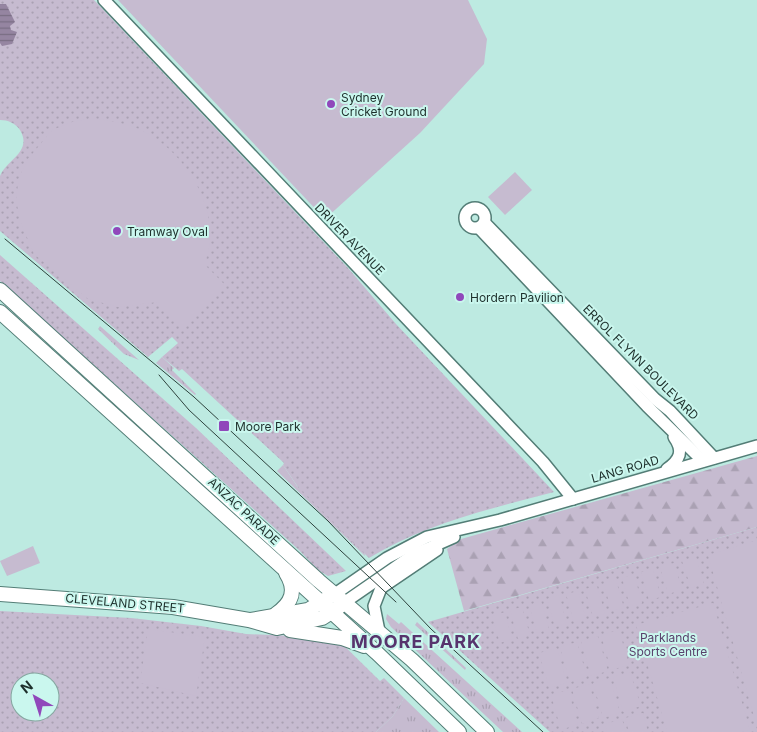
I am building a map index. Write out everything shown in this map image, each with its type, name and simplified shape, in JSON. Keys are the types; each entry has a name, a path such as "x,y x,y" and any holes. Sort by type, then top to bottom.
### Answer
{"main road":[{"name":"ANZAC PARADE","path":"0,290 340,598 379,631 487,732"},
{"name":"ANZAC PARADE","path":"0,312 377,653 459,732"},
{"path":"284,570 292,585 292,596 277,621 352,640 377,653"},
{"name":"CLEVELAND STREET","path":"0,594 173,607 249,620 303,624 322,618 332,612 340,598"},
{"name":"CLEVELAND STREET","path":"277,621 340,598"}],"street":[{"name":"DRIVER AVENUE","path":"104,0 548,467 573,499"},
{"name":"ERROL FLYNN BOULEVARD","path":"482,225 655,399 670,411 708,460 664,423 482,225"},
{"path":"661,473 676,461 680,454 680,446 664,423"},
{"name":"LANG ROAD","path":"340,598 386,558 412,544 448,531 500,520 757,446"},
{"name":"LANG ROAD","path":"340,598 433,544 500,520"},
{"path":"379,631 374,606 382,588 462,534"}],"green space":[{"path":"0,0 94,0 348,268 396,324 554,492 436,526 413,535 369,558 300,490 283,465 284,463 182,369 179,371 162,357 178,343 172,337 148,357 0,231 0,176 21,150 23,138 20,130 11,122 0,120"},
{"name":"Sydney Cricket Ground","path":"118,0 468,0 487,39 484,64 420,133 325,219"},
{"name":"Tramway Oval","path":"93,118 118,122 141,130 156,138 181,162 200,192 207,209 210,226 210,243 205,265 226,286 184,329 158,302 118,307 88,299 34,254 20,221 16,199 19,177 28,159 52,130 72,122"},
{"path":"515,172 532,190 505,215 488,197"},
{"path":"0,255 196,428 346,571 328,576 318,570 299,550 0,281"},
{"path":"100,326 139,360 124,354 98,329"},
{"path":"162,357 174,368 172,370 195,395 156,363"},
{"path":"757,456 757,527 464,611 447,549 461,539"},
{"path":"283,465 297,486 364,551 365,556 277,471"},
{"name":"Parklands Sports Centre","path":"757,527 757,732 550,732 428,622"},
{"path":"757,540 757,727 708,555"},
{"path":"33,546 40,563 7,576 0,561"},
{"path":"696,557 704,584 691,588 682,561"},
{"path":"674,563 682,590 668,594 660,567"},
{"path":"653,569 661,597 649,600 641,572"},
{"path":"634,574 642,603 630,606 622,578"},
{"path":"616,580 624,608 611,611 604,583"},
{"path":"597,586 605,614 593,617 585,589"},
{"path":"578,591 586,619 574,623 566,594"},
{"path":"559,595 567,624 555,627 547,599"},
{"path":"541,601 549,629 537,633 529,605"},
{"path":"713,603 750,730 742,732 667,732 636,625"},
{"path":"522,607 530,635 518,639 510,610"},
{"path":"0,611 131,618 201,626 246,634 295,636 326,628 380,681 384,678 404,698 393,716 376,732 0,732"},
{"path":"505,612 512,639 500,643 492,616"},
{"path":"387,614 399,624 401,622 522,732 503,732 391,627 386,619"},
{"path":"417,622 466,668 465,670 415,625"},
{"path":"148,629 205,637 196,696 140,683"},
{"path":"619,630 629,665 611,670 601,635"},
{"path":"598,636 608,671 591,676 581,641"},
{"path":"577,642 587,677 570,682 560,647"},
{"path":"557,648 567,683 549,688 539,653"},
{"path":"630,672 641,706 623,712 613,677"},
{"path":"610,678 620,713 603,718 593,683"},
{"path":"589,684 599,718 582,724 572,689"},
{"path":"568,690 578,724 561,730 551,695"},
{"path":"404,698 439,732 376,732 393,716"},
{"path":"643,713 648,732 629,732 625,718"},
{"path":"622,719 626,732 607,732 605,724"}],"shaded area":[{"path":"0,4 6,4 15,22 10,26 11,30 17,32 12,44 2,46 0,43"}],"tram line":[{"path":"5,239 194,397 328,521 431,629 543,732"},
{"path":"159,375 189,410 396,602"}],"place":[{"name":"Sydney Cricket Ground","path":"331,104"},
{"name":"Tramway Oval","path":"117,231"},
{"name":"Hordern Pavilion","path":"460,297"},
{"name":"Moore Park","path":"224,426"}],"district":[{"name":"MOORE PARK","path":"416,641"}]}
